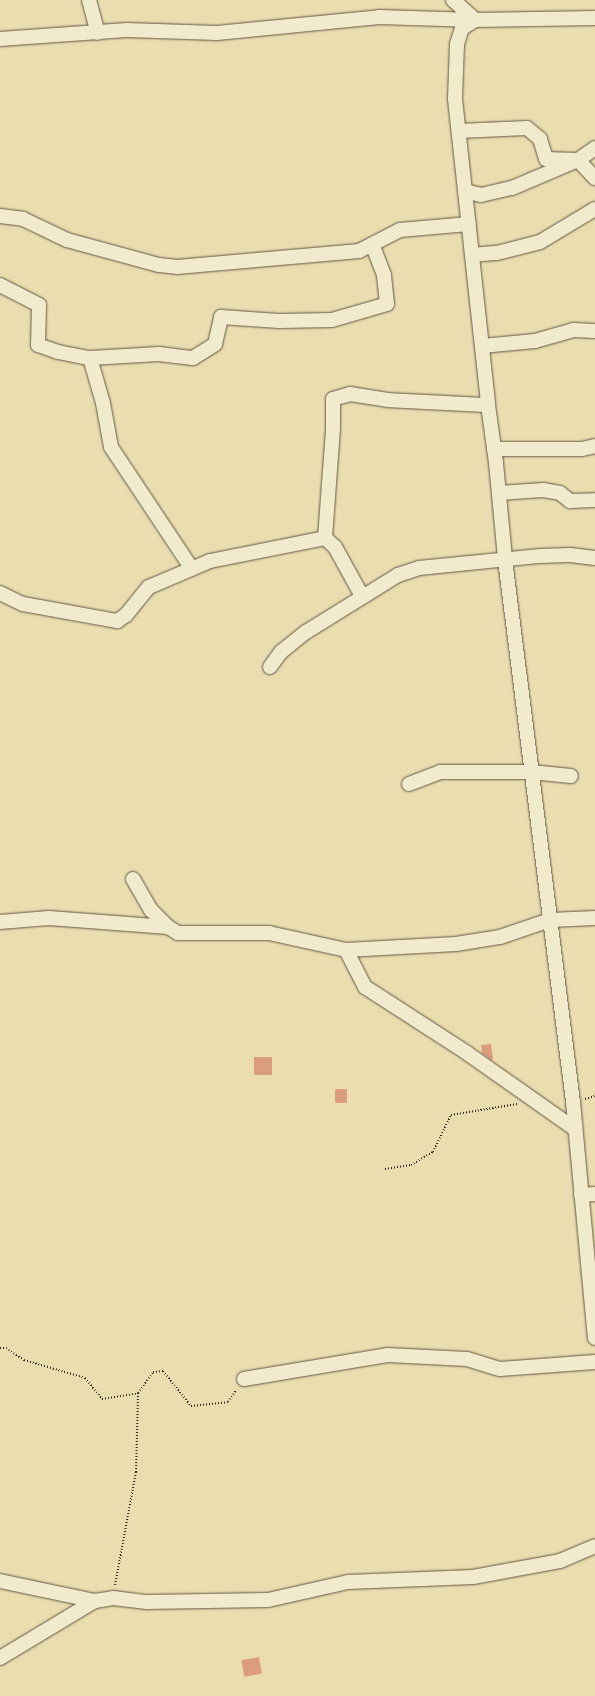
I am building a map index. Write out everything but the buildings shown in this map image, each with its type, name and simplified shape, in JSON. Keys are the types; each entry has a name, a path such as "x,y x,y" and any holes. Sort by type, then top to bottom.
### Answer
{"street":[{"path":"89,0 98,33"},
{"path":"453,0 475,20"},
{"path":"0,40 127,30 217,33 379,16 475,20 595,18"},
{"path":"475,20 462,28 457,44 456,99 488,405 499,493 504,560 511,595 574,1129 588,1195 595,1338"},
{"path":"460,131 527,128 540,139 546,159 578,160 595,178"},
{"path":"465,191 481,195 496,193 578,160 595,148"},
{"path":"472,254 497,253 540,242 595,209"},
{"path":"0,216 22,219 66,240 159,265 177,267 359,251 373,246 384,237 400,230 469,224"},
{"path":"0,285 39,305 38,345 58,352 90,358 159,354 193,358 215,344 222,317 279,321 332,320 387,304 384,275 373,246"},
{"path":"482,346 535,340 574,330 595,331"},
{"path":"90,358 104,403 110,447 192,569"},
{"path":"325,538 333,428 333,399 350,394 388,400 488,405"},
{"path":"494,449 582,449 595,446"},
{"path":"499,493 543,490 560,493 570,502 595,500"},
{"path":"0,593 23,604 117,621 126,615 150,587 210,561 325,538"},
{"path":"325,538 336,547 362,596"},
{"path":"270,667 281,652 306,632 398,575 419,568 504,560 570,555 595,558"},
{"path":"409,784 440,772 531,772 571,776"},
{"path":"133,878 151,910 168,927 178,933 269,933 346,950 456,944 500,937 550,920 595,918"},
{"path":"0,922 48,918 168,927"},
{"path":"346,950 365,987 467,1053 574,1129"},
{"path":"244,1379 387,1355 467,1359 500,1369 595,1362"},
{"path":"0,1658 18,1645 95,1601 113,1598 154,1602 268,1600 354,1582 473,1577 560,1561 595,1546"},
{"path":"0,1581 95,1601"}],"path":[{"path":"385,1169 411,1165 433,1152 451,1115 536,1102"},
{"path":"0,1348 6,1348 24,1360 85,1378 102,1399 138,1393"},
{"path":"113,1598 136,1472 138,1393 153,1372 163,1371 191,1406 228,1402 244,1379"}]}
